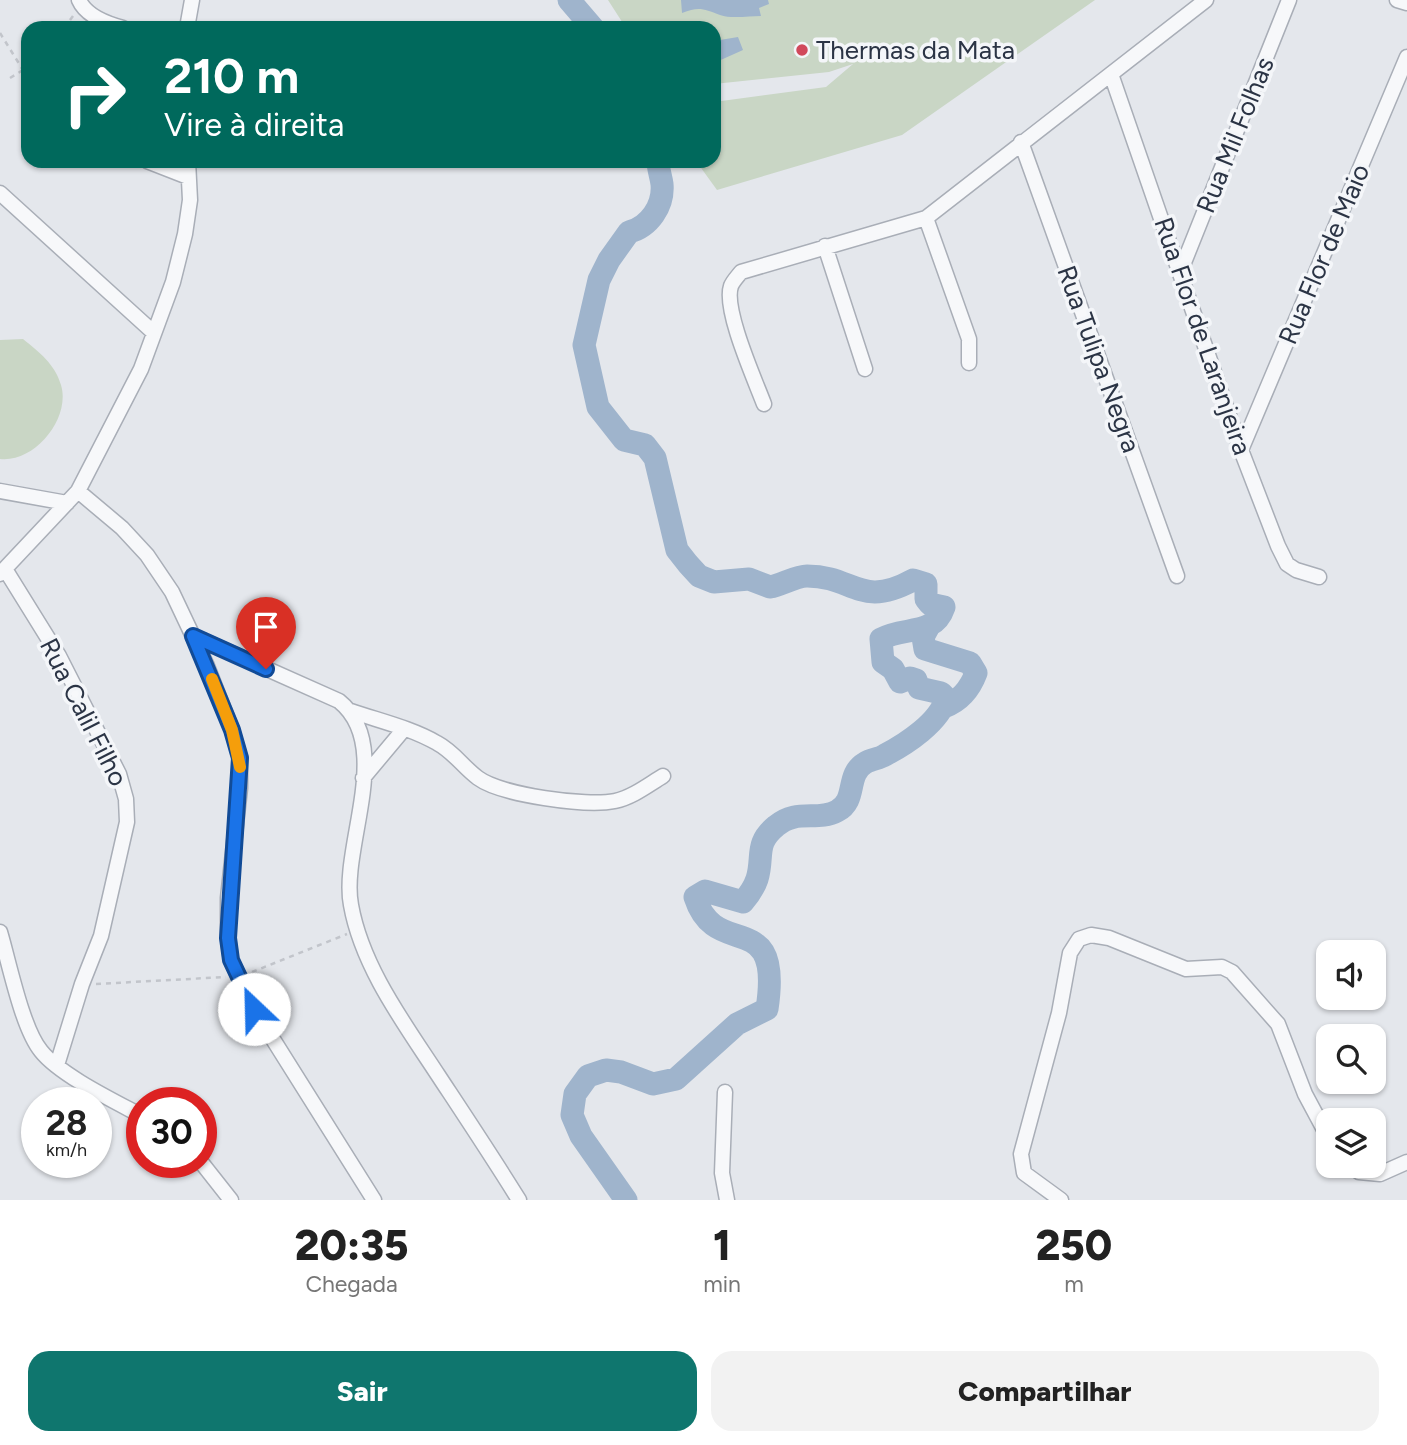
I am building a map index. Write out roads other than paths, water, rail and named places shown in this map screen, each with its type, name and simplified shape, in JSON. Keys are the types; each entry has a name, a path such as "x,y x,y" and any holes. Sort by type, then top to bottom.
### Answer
{"street":[{"path":"188,21 192,0"},
{"path":"764,404 738,335 730,286 736,278 747,268 926,218 1206,0"},
{"name":"Rua Mil Folhas","path":"1181,270 1289,0"},
{"path":"1397,0 1407,3"},
{"path":"80,2 105,21"},
{"name":"Rua Flor de Maio","path":"1241,450 1407,57"},
{"name":"Rua Flor de Laranjeira","path":"1111,74 1181,270 1241,450 1286,564 1319,577"},
{"name":"Rua Tulipa Negra","path":"1021,142 1177,576"},
{"path":"165,168 188,177"},
{"path":"3,572 78,491 141,369 173,282 185,234 190,200 188,168"},
{"path":"0,194 153,332"},
{"path":"926,218 970,340 969,363"},
{"path":"825,246 865,369"},
{"path":"0,491 67,502"},
{"path":"78,491 122,528 147,555 172,592 193,636 232,730 240,758 240,788 228,898 231,960 254,1009 374,1200"},
{"name":"Rua Calil Filho","path":"3,572 59,656 120,774 126,799 127,822 101,936 57,1065"},
{"path":"193,636 339,701 351,711 440,744 487,783 556,800 615,801 663,776"},
{"path":"351,711 361,732 363,753 363,778 350,902 357,930 398,1014 519,1200"},
{"path":"363,778 404,729"},
{"path":"0,932 29,1028 40,1050 57,1065 126,1106"},
{"path":"1061,1200 1024,1173 1021,1154 1059,1013 1070,953 1079,939 1091,935 1109,938 1186,969 1222,967 1232,972 1278,1024 1305,1094 1316,1115"},
{"path":"725,1092 722,1172 727,1200"},
{"path":"1386,1171 1407,1162"},
{"path":"214,1178 231,1200"}],"water":[{"path":"681,0 768,0 769,4 759,8 761,16 729,17 701,9 682,13"},
{"path":"738,37 743,50 721,60 721,40"}],"waterway":[{"path":"569,0 587,21"},
{"path":"626,1200 581,1136 572,1115 575,1094 588,1076 606,1070 621,1072 653,1084 676,1079 737,1024 767,1009 769,977 765,956 757,945 717,928 705,916 695,897 705,891 743,902 756,882 762,845 769,833 792,818 837,811 847,801 859,768 893,750 930,724 943,707 946,698 941,693 919,688 916,680 910,678 900,682 893,669 883,662 881,639 926,627 933,623 944,607 930,604 926,599 926,584 913,580 881,592 858,589 823,577 803,576 770,587 749,579 714,582 699,576 677,550 655,458 645,445 624,440 598,407 584,345 599,280 609,260 629,232 643,225 658,208 662,192 659,168"},
{"path":"929,626 923,637 925,649 970,663 976,673 964,694 944,707"}],"place":[{"name":"Thermas da Mata","path":"802,50"}]}
